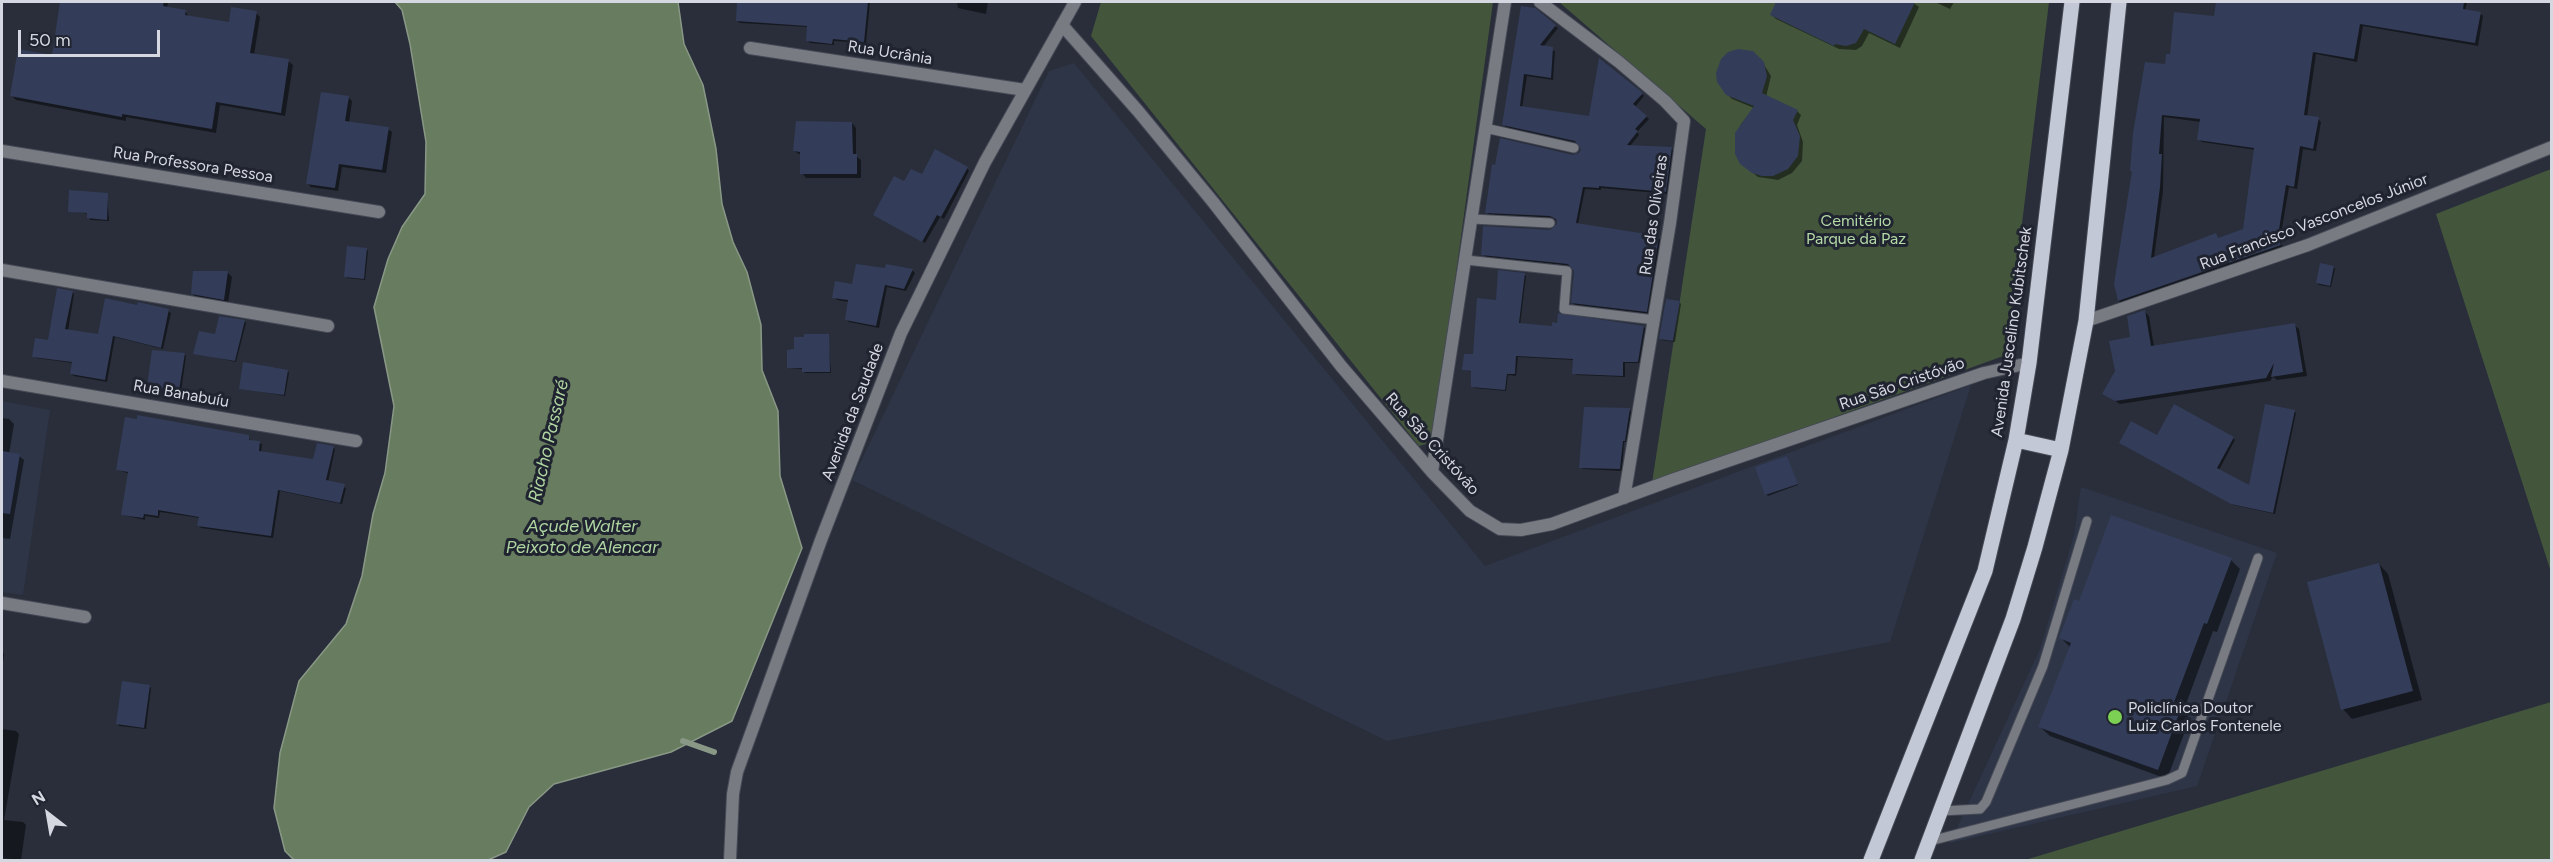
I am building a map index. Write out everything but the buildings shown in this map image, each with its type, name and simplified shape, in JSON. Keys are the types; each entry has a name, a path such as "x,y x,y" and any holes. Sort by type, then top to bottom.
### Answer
{"main road":[{"name":"Avenida Juscelino Kubitschek","path":"1871,861 1985,571 2016,440 2029,363 2072,2"},
{"path":"1922,861 2013,619 2036,547 2061,450 2086,321 2119,2"},
{"path":"2016,440 2061,450"}],"street":[{"name":"Avenida da Saudade","path":"730,861 733,794 737,772 871,408 910,314 985,162 1076,2"},
{"path":"1432,472 1505,2"},
{"name":"Rua das Oliveiras","path":"1540,2 1619,62 1665,101 1684,121 1655,320 1624,498"},
{"name":"Rua São Cristóvão","path":"1062,25 1138,111 1220,211 1341,366 1432,472 1470,511 1500,529 1521,530 1552,524 1984,373 2029,363"},
{"name":"Rua Ucrânia","path":"750,48 1024,90"},
{"name":"Rua Francisco Vasconcelos Júnior","path":"2086,321 2308,245 2552,147"},
{"name":"Rua Professora Pessoa","path":"2,151 379,212"},
{"path":"2,270 328,326"},
{"name":"Rua Banabuíu","path":"2,381 356,441"},
{"path":"2,603 85,617"}],"lane":[{"path":"1485,128 1574,148"},
{"path":"1472,219 1550,224"},
{"path":"1466,260 1567,271 1564,309 1655,320"},
{"path":"1941,812 1980,809 1986,802 2043,666 2087,520"},
{"path":"1930,841 2167,780 2182,773 2258,558"}],"shaded area":[{"path":"1074,63 1485,566 1971,385 1890,642 1387,741 852,480 1049,71"},
{"path":"2,401 50,410 23,595 2,592"},
{"name":"Policlínica Doutor Luiz Carlos Fontenele","path":"2081,487 2277,553 2197,786 1950,843 2040,649 2074,535"}],"green space":[{"path":"1101,2 1493,2 1433,442 1419,446 1091,36"},
{"name":"Cemitério Parque da Paz","path":"1559,2 2049,2 2006,355 1652,483 1706,129"},
{"path":"2551,169 2551,572 2436,214"},
{"path":"2551,702 2551,860 2025,860"}],"water":[{"name":"Açude Walter Peixoto de Alencar","path":"395,2 678,2 684,44 703,85 716,149 722,204 733,242 747,272 761,325 762,370 778,411 780,476 802,548 732,721 671,752 554,784 529,807 506,852 488,860 294,860 285,851 274,808 280,753 299,681 346,624 362,576 373,514 385,473 394,406 374,307 388,259 402,227 425,194 426,142 410,44 402,10"}],"waterway":[{"path":"683,741 714,752"}],"place":[{"name":"Policlínica Doutor Luiz Carlos Fontenele","path":"2115,717"}],"water label":[{"name":"Riacho Passaré","path":"549,441"}]}
